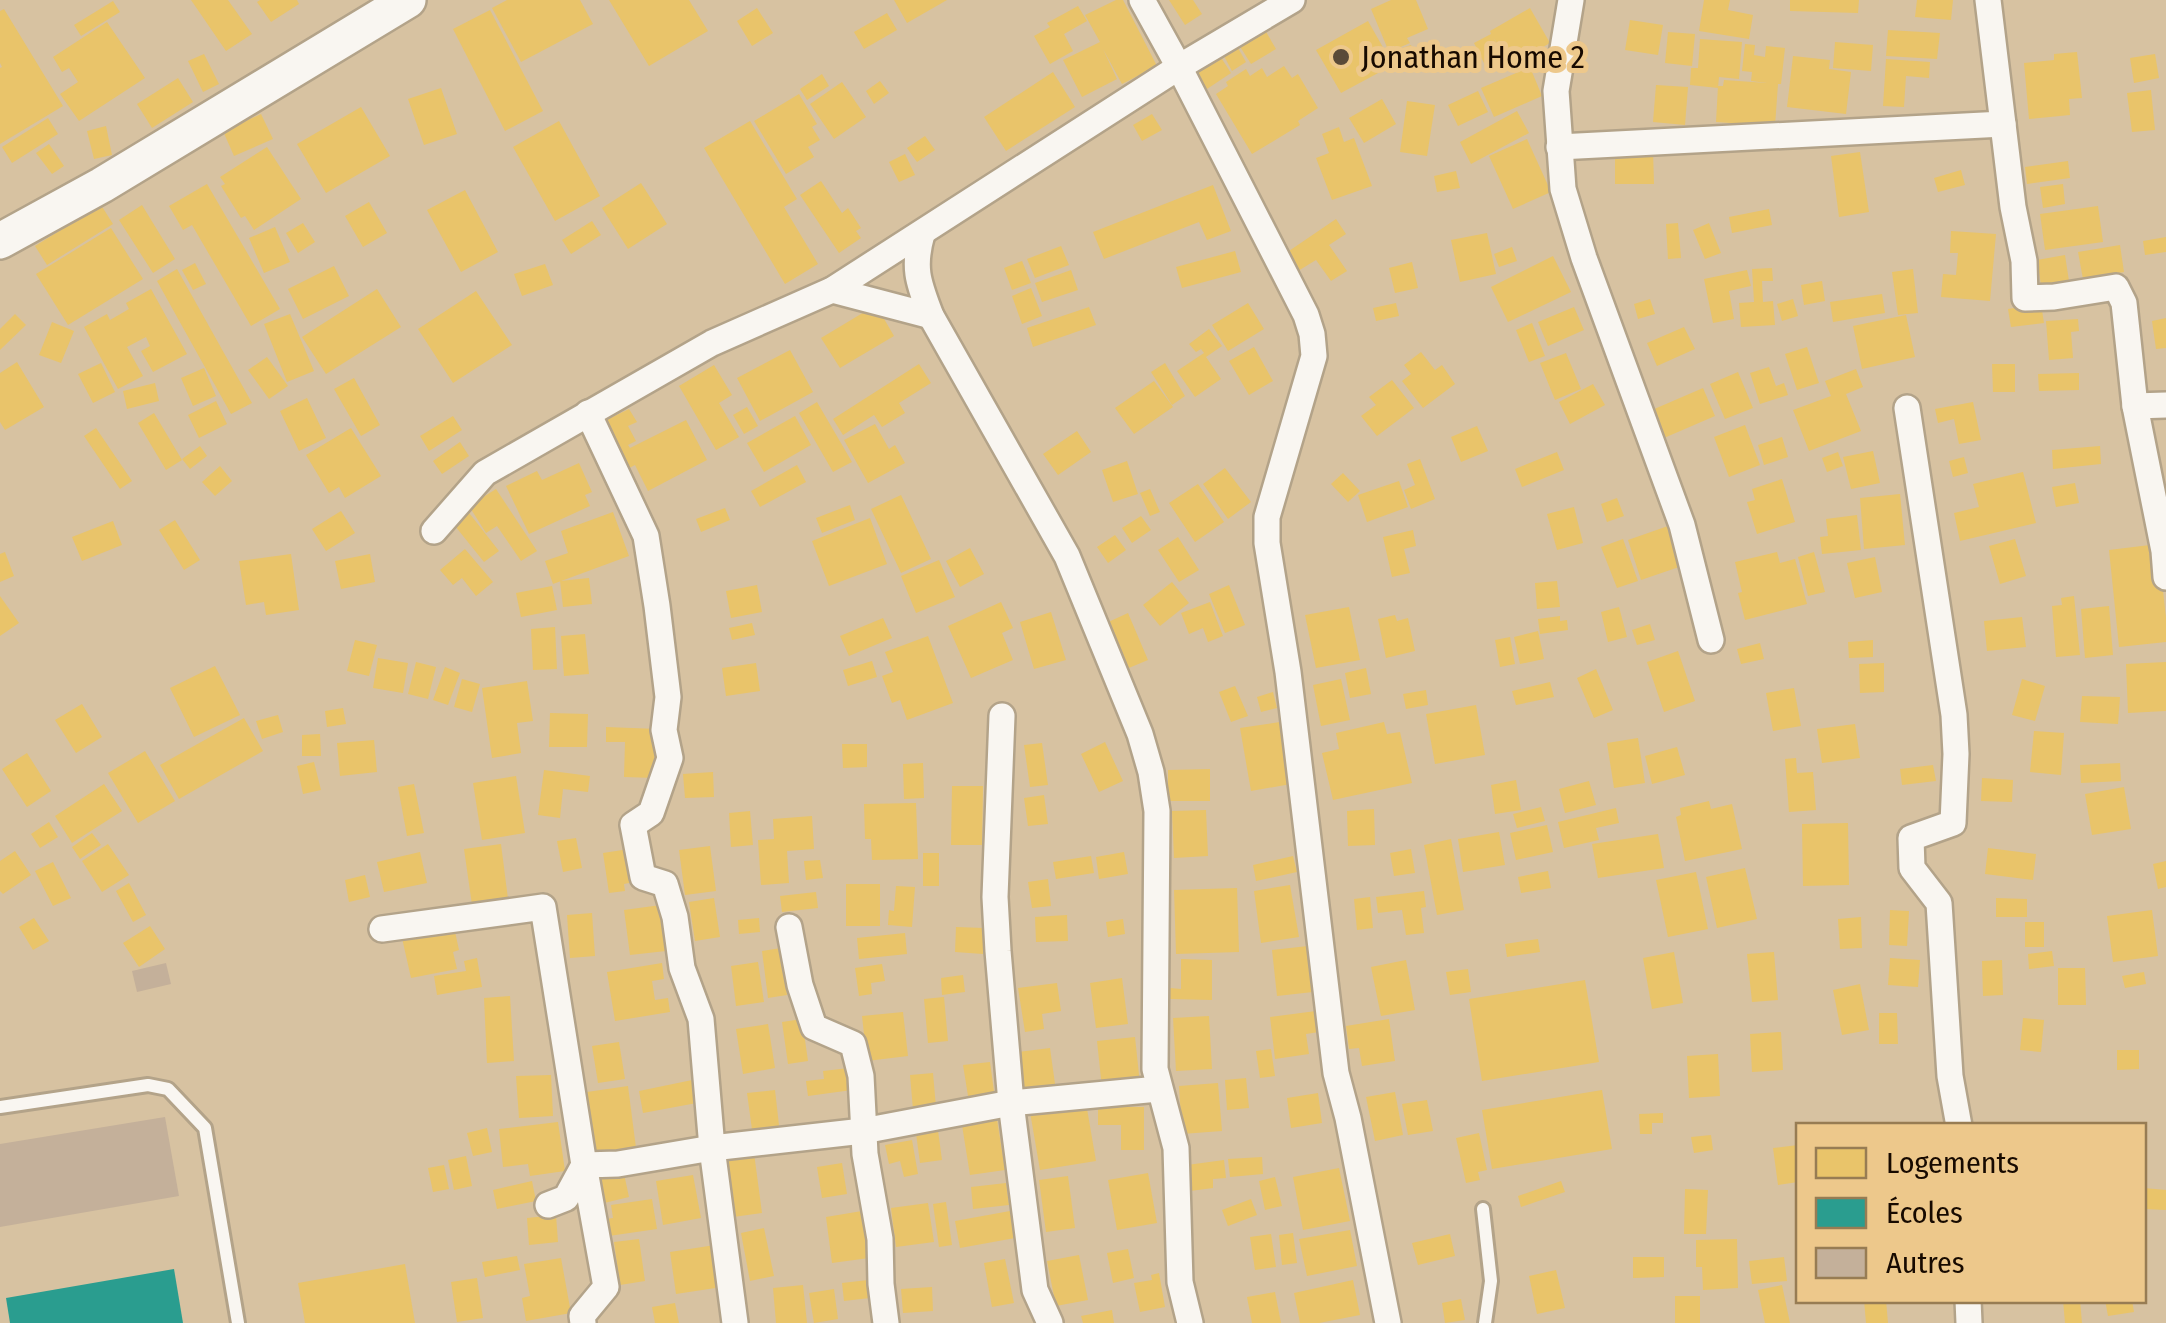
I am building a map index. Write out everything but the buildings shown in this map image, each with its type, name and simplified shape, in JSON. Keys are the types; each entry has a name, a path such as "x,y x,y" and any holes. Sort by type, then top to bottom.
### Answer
{"street":[{"path":"0,241 102,185 408,0"},
{"path":"1142,0 1306,315 1312,334 1314,356 1267,517 1267,543 1288,672 1336,1073 1388,1323"},
{"path":"434,530 486,473 712,343 832,290 1179,67 1292,0"},
{"path":"1570,0 1556,91 1563,189 1584,258 1682,525 1711,640"},
{"path":"1988,0 2013,207 2024,261 2025,298 2116,286 2124,303 2135,406 2166,577"},
{"path":"1560,146 2004,124"},
{"path":"922,234 916,255 916,278 931,316 1067,556 1140,734 1151,772 1157,811 1154,1069 1176,1148 1180,1282 1190,1323"},
{"path":"832,290 931,316"},
{"path":"2135,406 2166,405"},
{"path":"1907,408 1954,714 1956,754 1953,823 1912,838 1912,868 1939,903 1950,1076 1959,1123"},
{"path":"588,413 646,536 649,554 668,697 664,730 670,758 652,813 633,825 642,877 665,884 675,917 682,968 701,1019 712,1148 735,1323"},
{"path":"1002,716 996,897 1011,1104 1035,1290 1050,1323"},
{"path":"382,929 543,907 606,1286 582,1316 583,1323"},
{"path":"789,927 800,984 814,1027 853,1044 861,1076 863,1131 880,1240 886,1323"},
{"path":"584,1165 618,1164 712,1148 863,1131 1011,1104 1158,1089"},
{"path":"548,1206 566,1198 584,1165"}],"lane":[{"path":"0,1107 148,1085 168,1090 206,1128 238,1323"},
{"path":"1483,1209 1491,1280 1484,1323"}],"place":[{"name":"Jonathan Home 2","path":"1341,57"}]}
